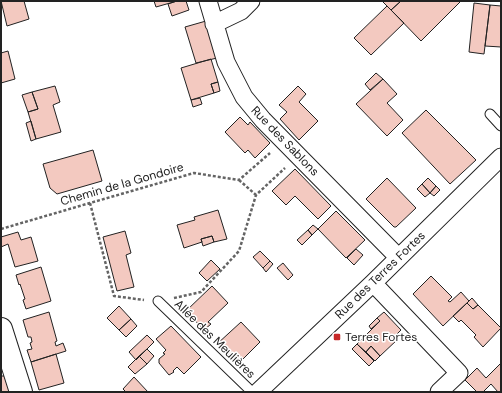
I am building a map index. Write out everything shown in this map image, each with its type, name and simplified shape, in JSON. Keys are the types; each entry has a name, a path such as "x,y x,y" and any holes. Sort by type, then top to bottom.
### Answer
{"main road":[{"path":"1,329 21,392"}],"street":[{"name":"Rue des Sablons","path":"208,1 226,62 244,97 263,120 398,257"},
{"path":"214,24 241,11 251,1"},
{"name":"Rue des Terres Fortes","path":"258,392 373,283 501,157"},
{"path":"373,283 459,373 439,392"}],"lane":[{"path":"490,114 501,126"},
{"name":"Allée des Meulières","path":"158,301 252,392"}],"path":[{"path":"256,195 239,180 284,141"},
{"path":"158,301 201,292 239,251 256,195 298,156"},
{"name":"Chemin de la Gondoire","path":"1,229 194,173 239,180"},
{"name":"Allée des Meulières","path":"90,203 114,296 158,301"}],"building":[{"path":"1,1 24,1 29,19 7,26"},
{"path":"154,1 177,1 156,7"},
{"path":"177,1 186,1 189,10 172,16 168,4"},
{"path":"382,1 401,1 391,10"},
{"path":"401,1 461,1 421,41 391,10"},
{"path":"474,3 490,5 484,54 469,52"},
{"path":"490,5 501,6 501,47 485,46"},
{"path":"387,6 404,23 371,55 354,38"},
{"path":"206,21 217,58 196,63 185,27"},
{"path":"8,51 15,79 1,83 1,53"},
{"path":"211,59 218,82 211,84 214,93 191,100 181,68"},
{"path":"376,73 383,79 370,90 365,84"},
{"path":"383,79 397,94 387,103 403,120 387,136 356,104"},
{"path":"218,82 220,91 214,93 211,84"},
{"path":"55,86 60,102 53,105 61,132 36,139 28,112 38,109 32,92"},
{"path":"298,86 306,94 299,102 318,121 299,140 280,119 287,112 279,105"},
{"path":"32,92 38,109 28,112 22,95"},
{"path":"200,98 202,104 193,107 191,100"},
{"path":"426,110 476,160 450,184 402,133"},
{"path":"240,117 248,125 250,122 270,143 255,158 248,150 245,153 225,132"},
{"path":"31,121 36,139 31,141 26,123"},
{"path":"93,150 102,181 57,194 50,188 43,164"},
{"path":"295,169 331,206 318,219 295,196 286,205 272,191"},
{"path":"387,178 416,208 396,227 394,227 366,199"},
{"path":"428,178 436,186 430,193 422,184"},
{"path":"422,184 430,193 425,197 417,189"},
{"path":"436,186 440,190 434,196 430,193"},
{"path":"218,210 227,239 214,242 212,236 201,239 202,242 184,248 177,225 195,220 194,217"},
{"path":"336,211 365,240 346,258 318,229"},
{"path":"313,225 318,229 312,235 308,230"},
{"path":"308,230 312,235 302,245 297,240"},
{"path":"125,231 131,253 126,255 134,287 117,291 103,237"},
{"path":"18,232 21,240 31,237 38,261 15,267 8,244 1,247 1,237"},
{"path":"212,236 214,242 203,246 201,239"},
{"path":"356,249 363,255 354,265 347,258"},
{"path":"260,251 270,261 263,268 253,257"},
{"path":"211,260 220,269 207,281 199,273"},
{"path":"270,261 273,264 266,272 263,268"},
{"path":"283,263 293,275 288,280 277,268"},
{"path":"41,267 51,301 26,309 23,300 25,299 16,275"},
{"path":"431,276 452,297 448,301 450,302 461,292 469,301 443,326 413,294"},
{"path":"212,286 228,303 208,322 211,324 204,330 186,311"},
{"path":"472,298 478,305 473,309 467,303"},
{"path":"467,303 473,309 478,305 501,328 483,347 474,337 476,335 461,320 459,322 453,316"},
{"path":"119,306 131,319 119,330 107,318"},
{"path":"49,312 57,341 55,342 56,346 63,343 66,351 31,362 27,350 32,349 30,343 32,342 31,337 28,337 23,320"},
{"path":"384,312 401,330 395,336 398,339 380,356 371,346 366,352 357,344 380,321 377,318"},
{"path":"377,318 380,321 371,329 369,326"},
{"path":"131,319 137,326 126,337 119,330"},
{"path":"241,322 260,342 238,364 217,344"},
{"path":"171,326 201,357 184,374 177,367 173,371 174,372 169,375 159,363 159,359 165,354 163,353 166,350 156,339"},
{"path":"147,335 154,342 136,360 129,352"},
{"path":"357,344 374,361 369,366 352,349"},
{"path":"371,346 380,356 375,361 366,352"},
{"path":"147,349 154,356 147,364 139,356"},
{"path":"56,354 64,383 39,390 31,362"},
{"path":"139,356 147,364 135,374 128,367"},
{"path":"501,363 501,392 498,392 491,384 483,392 477,392 465,380 477,368 486,378"},
{"path":"1,376 6,376 10,392 1,392"},
{"path":"134,377 148,392 126,392 123,389"}],"place":[{"name":"Terres Fortes","path":"337,337"}]}
